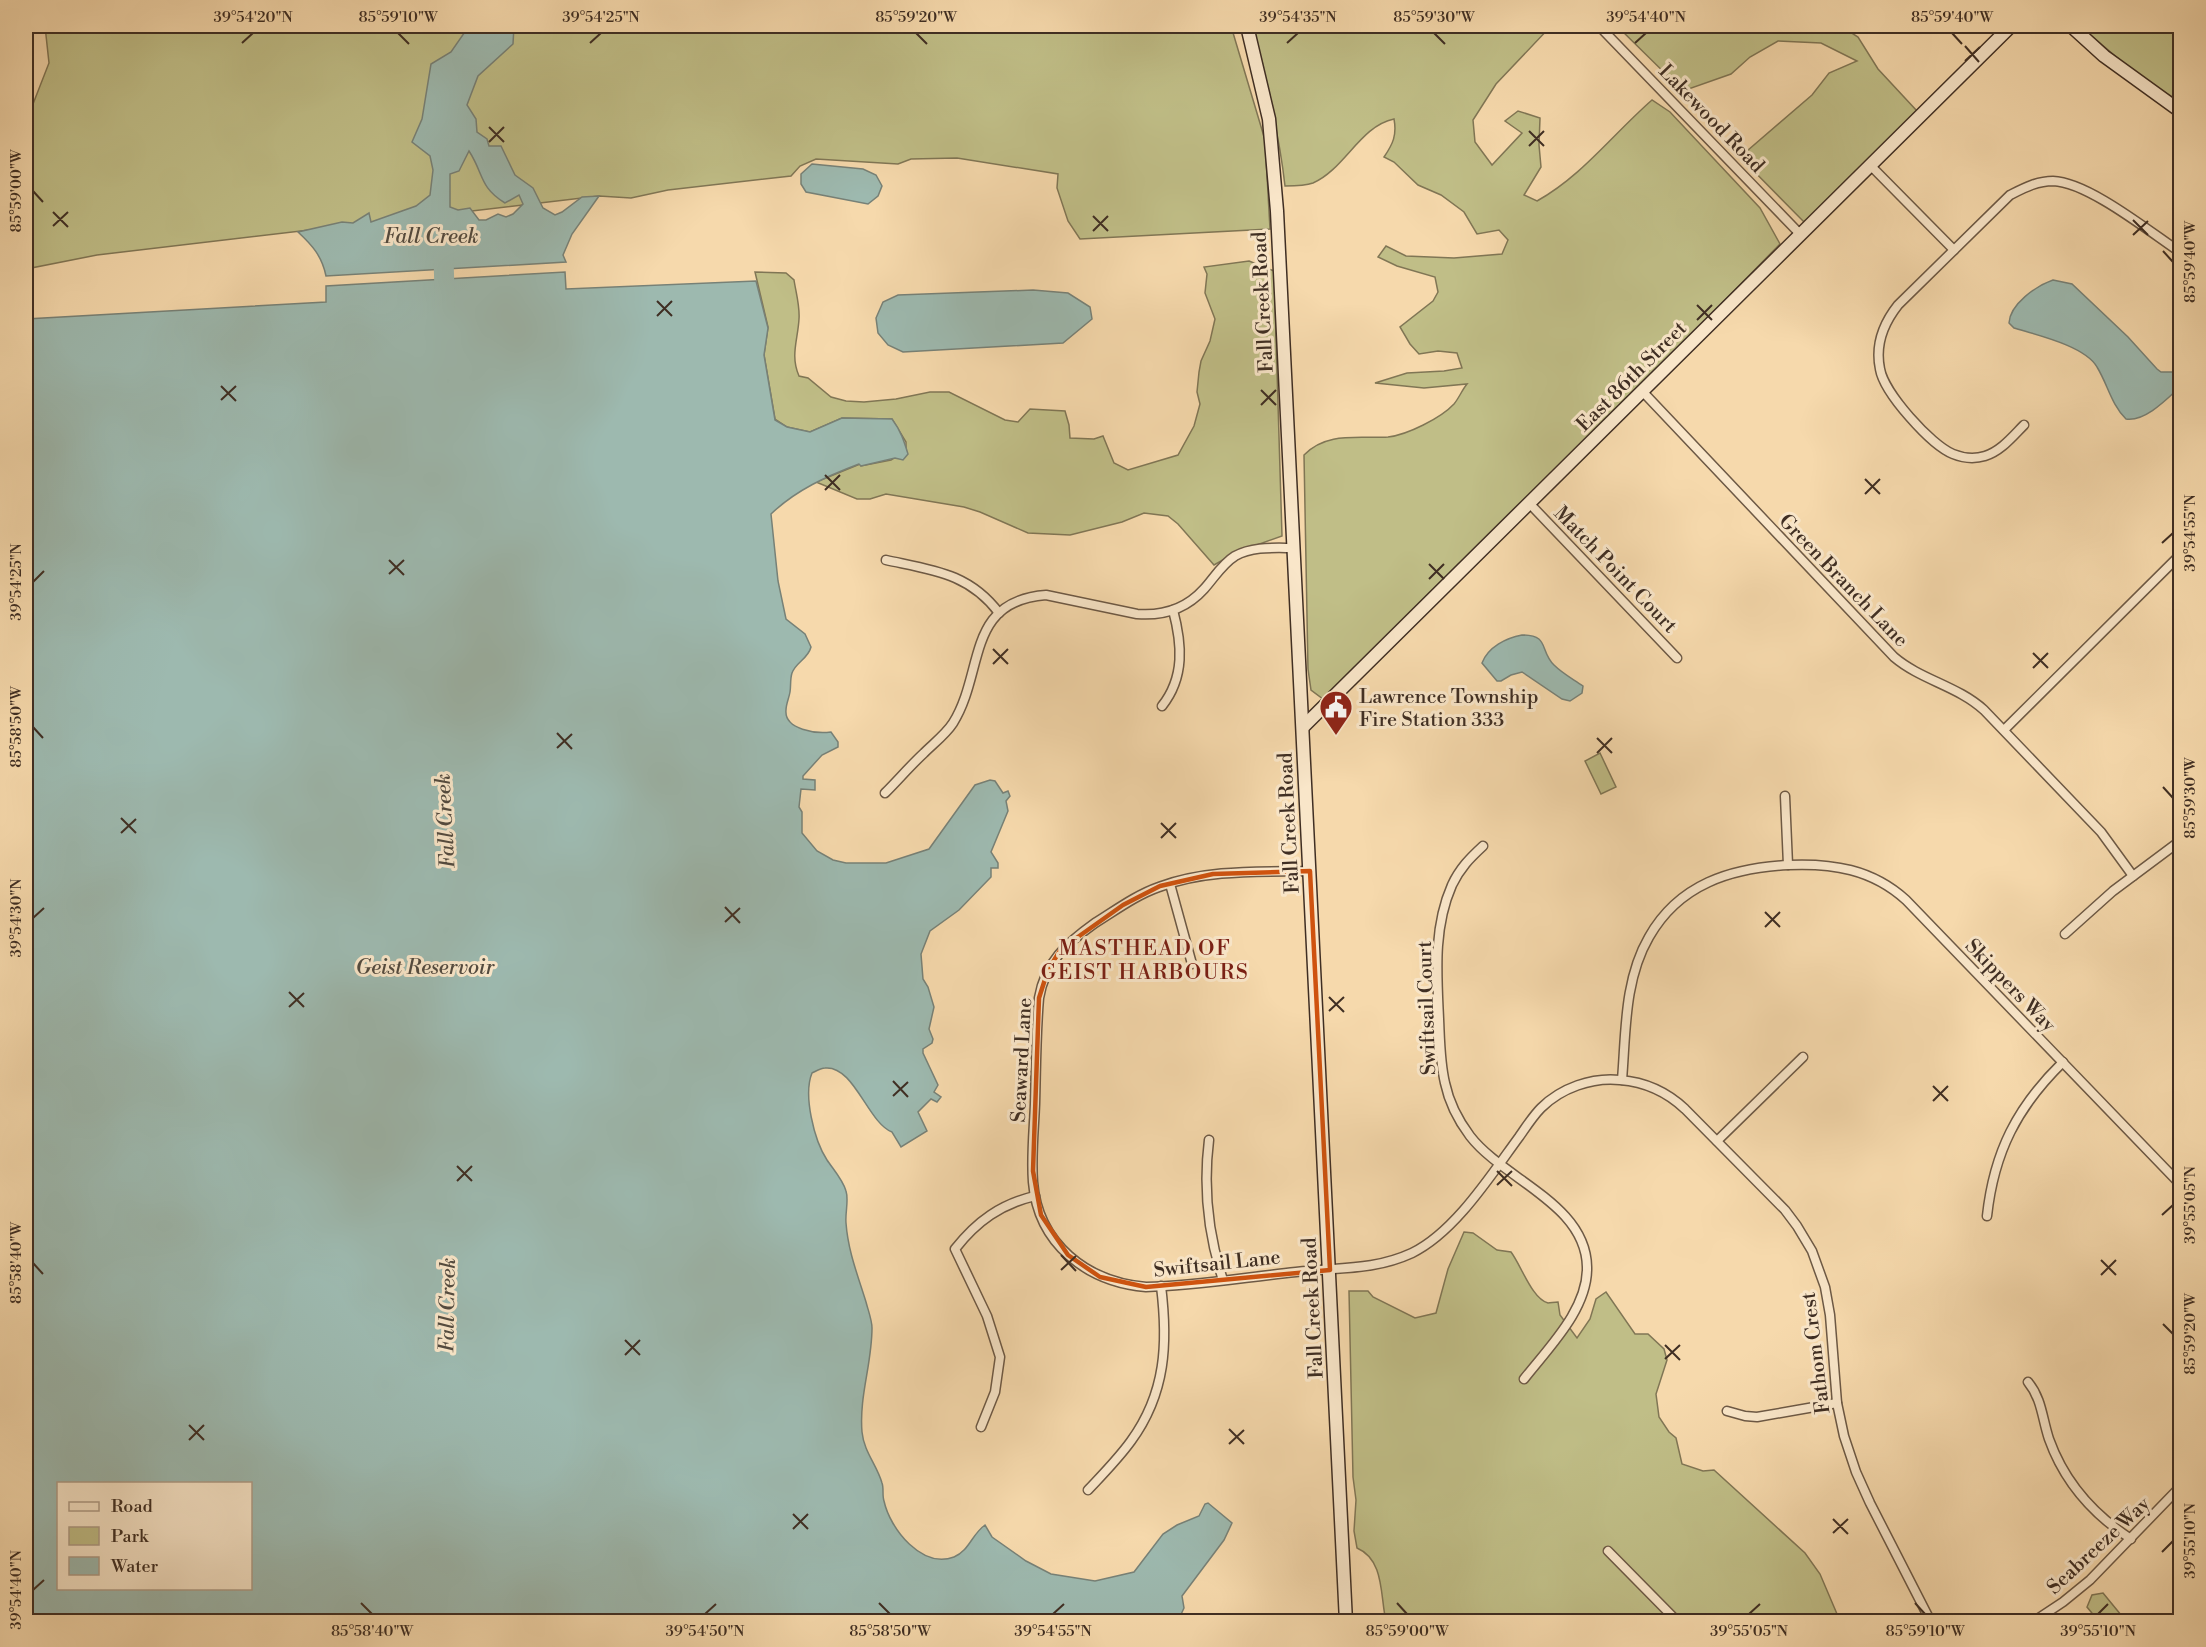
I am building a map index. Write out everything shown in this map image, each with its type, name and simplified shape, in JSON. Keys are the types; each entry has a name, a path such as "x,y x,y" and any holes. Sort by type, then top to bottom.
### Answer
{"main road":[{"name":"Fall Creek Road","path":"1247,26 1270,129 1277,211 1346,1622"},
{"name":"East 86th Street","path":"1303,727 2011,26"},
{"path":"2071,26 2111,62 2181,111"}],"street":[{"name":"Lakewood Road","path":"1599,26 1800,234"},
{"path":"1870,165 1954,250"},
{"path":"2024,425 2003,446 1991,454 1974,458 1957,455 1938,445 1897,403 1884,383 1880,369 1879,354 1884,327 1898,305 2010,195 2033,184 2053,181 2073,184 2090,192 2181,252"},
{"name":"Green Branch Lane","path":"1643,392 1894,657 1912,670 1972,700 2004,730 2101,832 2133,876"},
{"name":"Match Point Court","path":"1530,504 1677,658"},
{"path":"885,793 951,726 963,705 980,641 986,629 999,613 1016,602 1046,595 1137,614 1153,615 1173,610 1191,601 1221,568 1236,556 1254,550 1294,548"},
{"path":"2004,730 2181,555"},
{"path":"886,560 958,578 983,595 999,613"},
{"path":"1162,706 1174,685 1179,666 1181,648 1173,610"},
{"path":"1785,796 1788,865"},
{"path":"2064,934 2092,908 2181,841"},
{"name":"Swiftsail Court","path":"1483,846 1463,864 1455,879 1440,928 1437,956 1440,1045 1445,1084 1453,1107 1471,1137 1498,1164 1567,1217 1580,1237 1587,1266 1584,1290 1575,1312 1524,1379"},
{"name":"Skippers Way","path":"1622,1080 1630,994 1635,968 1650,935 1667,912 1698,888 1728,873 1756,867 1788,865 1824,864 1844,867 1873,877 1895,890 2181,1184"},
{"name":"Seaward Lane","path":"1035,1196 1033,1170 1038,1008 1041,988 1048,970 1061,949 1072,939 1141,894 1184,879 1213,874 1310,871"},
{"path":"1170,884 1192,963"},
{"path":"1717,1141 1803,1057"},
{"path":"1987,1216 1994,1173 2007,1137 2029,1101 2047,1078 2064,1062"},
{"name":"Swiftsail Lane","path":"1035,1196 1041,1215 1052,1236 1078,1264 1095,1275 1137,1287 1372,1266 1401,1258 1441,1233 1456,1218 1540,1109 1560,1094 1578,1085 1597,1080 1622,1080"},
{"name":"Fathom Crest","path":"1622,1080 1647,1085 1670,1097 1685,1109 1785,1210 1812,1251 1828,1301 1837,1403 1850,1454 1863,1490 1931,1622"},
{"path":"1209,1140 1207,1208 1211,1237 1223,1280"},
{"path":"981,1427 995,1392 1000,1357 987,1316 955,1249 967,1234 994,1212 1016,1201 1035,1196"},
{"path":"1088,1490 1131,1442 1154,1399 1160,1381 1165,1347 1165,1318 1161,1286"},
{"path":"2028,1382 2038,1398 2053,1447 2071,1481 2099,1515 2131,1539"},
{"path":"1726,1411 1757,1417 1837,1403"},
{"name":"Seabreeze Way","path":"2033,1622 2079,1590 2181,1487"},
{"path":"1608,1551 1678,1622"}],"highlighted area":[{"path":"1310,871 1330,1270 1146,1287 1100,1277 1068,1255 1041,1215 1033,1171 1039,998 1048,970 1061,949 1123,905 1160,886 1213,874"}],"green space":[{"path":"45,26 1231,26 1265,140 1270,229 1080,239 1068,221 1057,188 1058,174 957,158 911,159 898,164 816,159 800,166 791,176 668,190 631,198 599,196 97,255 26,269 26,122 49,63"},
{"path":"1251,26 1551,26 1496,84 1473,120 1475,142 1492,165 1522,133 1505,121 1518,111 1540,118 1541,167 1524,195 1537,201 1583,167 1652,100 1670,112 1760,208 1780,244 1617,410 1323,699 1311,690 1308,669 1304,455 1313,447 1333,439 1388,437 1414,429 1448,409 1456,402 1467,384 1424,388 1375,383 1407,373 1462,368 1457,353 1438,351 1419,354 1400,327 1433,301 1438,292 1435,277 1397,266 1378,257 1386,246 1406,256 1454,258 1502,254 1508,240 1499,230 1477,234 1464,212 1441,195 1418,185 1394,162 1384,157 1393,139 1394,119 1372,130 1324,177 1310,184 1285,186 1275,125"},
{"path":"1617,26 1841,26 1858,37 1878,69 1917,111 1805,223 1740,157 1812,95 1829,73 1857,61 1821,43 1778,41 1750,57 1731,74 1683,91"},
{"path":"2080,26 2180,26 2180,102 2141,78"},
{"path":"1249,261 1274,271 1282,536 1237,552 1214,565 1178,524 1168,516 1144,513 1122,522 1070,535 1028,533 964,507 886,494 870,499 857,499 816,482 860,464 861,466 891,460 906,450 906,442 892,419 842,418 810,432 787,427 775,419 764,355 768,327 755,272 786,273 794,280 799,314 795,354 796,369 799,376 808,378 831,397 864,402 896,399 930,392 949,392 1005,420 1018,422 1030,409 1065,411 1070,438 1094,439 1103,436 1114,463 1128,470 1178,455 1194,426 1200,404 1197,392 1199,372 1215,319 1205,293 1207,274 1204,267"},
{"path":"1600,753 1616,787 1601,794 1585,761"},
{"path":"1464,1232 1473,1233 1497,1250 1511,1252 1537,1295 1548,1303 1558,1302 1560,1315 1577,1338 1590,1319 1596,1299 1606,1292 1635,1334 1648,1334 1664,1349 1667,1360 1656,1394 1659,1417 1676,1438 1682,1464 1703,1471 1714,1470 1805,1553 1820,1574 1840,1621 1386,1621 1377,1570 1366,1554 1357,1548 1354,1531 1356,1500 1353,1477 1349,1291 1368,1291 1373,1297 1415,1318 1436,1313 1448,1269"},
{"path":"2103,1593 2126,1621 2094,1621 2096,1618 2087,1607 2092,1595"}],"water":[{"name":"Fall Creek","path":"469,26 514,26 513,44 478,76 467,105 476,119 477,132 487,139 489,146 501,146 515,175 533,188 543,208 555,215 582,197 599,196 572,234 563,255 566,262 326,276 316,251 298,232 342,222 353,223 369,213 371,222 416,206 430,195 433,170 430,156 412,142 422,119 431,64 451,52","holes":["469,151 486,186 497,197 505,203 519,195 523,204 513,214 506,217 498,214 486,220 479,220 470,208 458,210 450,207 450,174 459,171"]},
{"path":"812,164 863,169 876,175 882,186 878,196 868,204 806,192 801,184 801,174"},
{"name":"Geist Reservoir","path":"565,272 566,289 756,281 768,328 764,355 775,420 787,427 810,432 842,418 892,419 895,423 908,454 903,460 895,458 861,466 859,464 801,491 771,514 778,581 786,619 805,634 811,647 792,673 786,708 787,717 790,722 802,729 831,732 838,742 838,747 822,755 803,776 803,779 815,780 815,790 801,789 799,807 802,812 802,833 817,851 833,860 846,863 886,863 929,849 975,785 990,780 995,781 1003,793 1008,791 1010,796 1006,801 1008,811 991,852 998,863 998,868 991,868 991,877 959,910 930,931 921,954 923,979 934,1007 929,1029 933,1039 932,1043 923,1049 923,1053 938,1085 934,1092 941,1097 937,1102 931,1099 918,1112 927,1131 901,1147 892,1132 883,1127 875,1118 844,1075 835,1070 823,1068 812,1073 809,1093 811,1117 822,1151 845,1187 849,1244 872,1328 862,1406 863,1439 880,1476 887,1512 893,1523 909,1544 930,1557 942,1559 954,1557 967,1547 985,1525 992,1537 1026,1561 1051,1574 1095,1581 1134,1572 1163,1534 1199,1516 1205,1504 1208,1503 1232,1523 1224,1540 1182,1596 1184,1608 1178,1621 26,1621 26,319 326,302 326,286"},
{"path":"2053,280 2072,284 2161,372 2180,372 2180,387 2148,413 2141,417 2126,419 2113,401 2101,374 2091,360 2060,342 2014,328 2009,323 2014,309 2032,291"},
{"path":"1033,290 1068,293 1090,307 1092,319 1063,343 903,352 888,345 878,333 876,318 883,302 898,295"},
{"path":"1522,635 1537,638 1543,644 1554,665 1583,686 1582,693 1570,701 1562,699 1522,672 1497,681 1482,663 1485,657 1498,644"}],"waterway":[{"name":"Fall Creek","path":"443,243 445,306"}],"place":[{"name":"Lawrence Township Fire Station 333","path":"1336,736"}],"district":[{"name":"MASTHEAD OF GEIST HARBOURS","path":"1145,960"}]}
